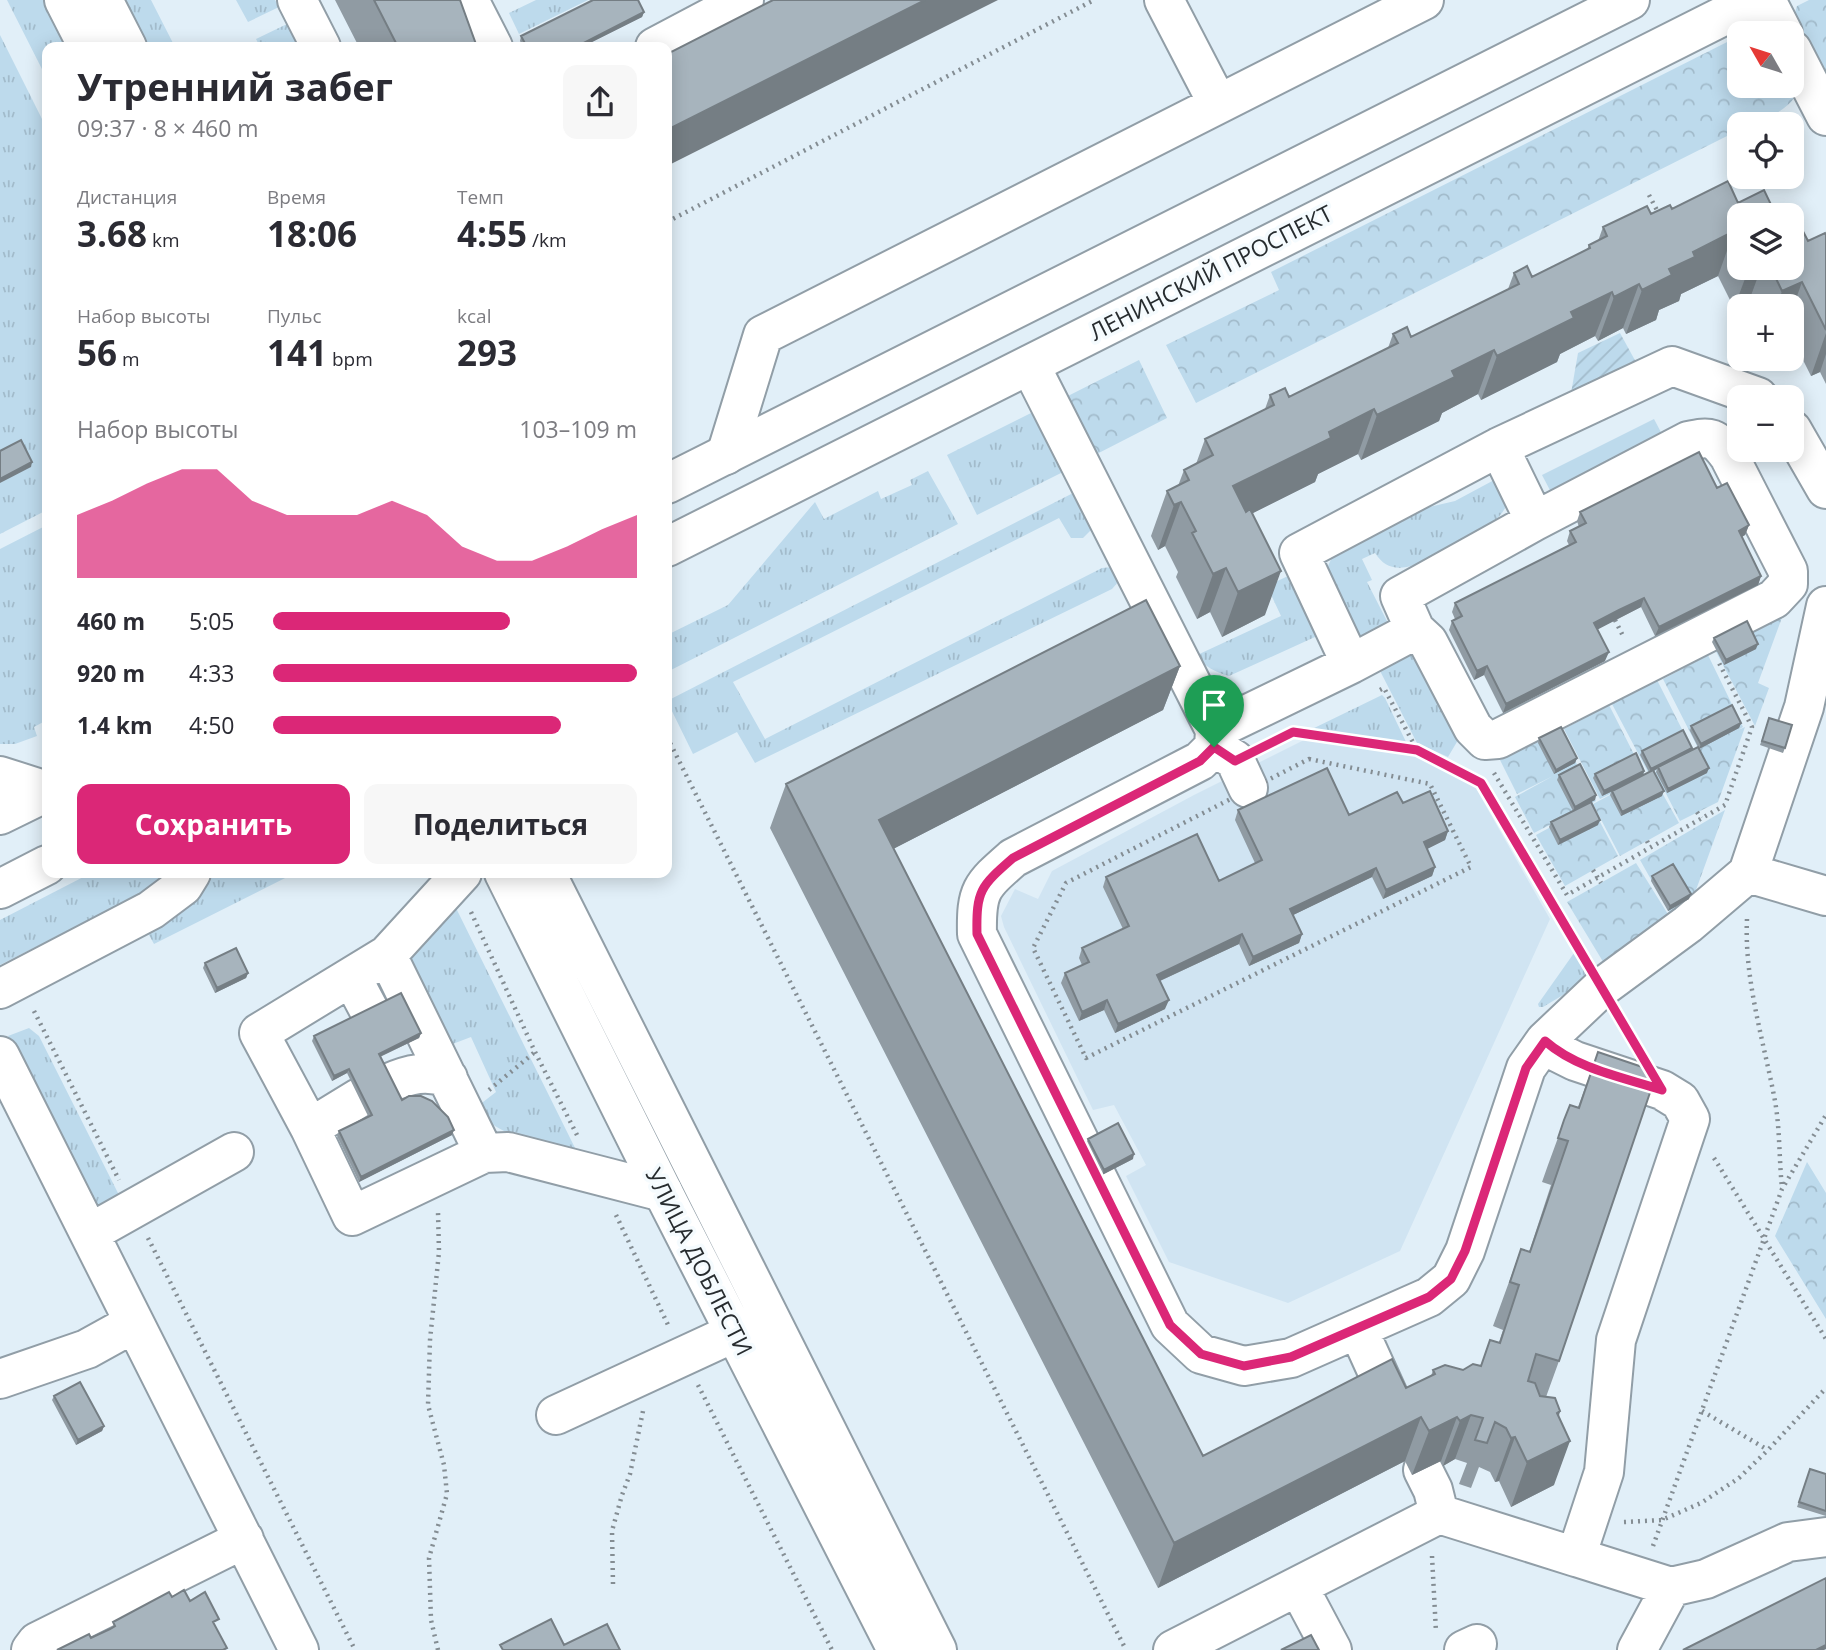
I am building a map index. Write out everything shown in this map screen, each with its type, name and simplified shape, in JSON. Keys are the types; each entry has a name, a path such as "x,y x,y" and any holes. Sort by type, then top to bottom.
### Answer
{"main road":[{"path":"64,0 85,42"},
{"path":"103,0 124,42"},
{"path":"297,0 318,42"},
{"path":"469,0 490,42"},
{"path":"664,42 744,0"},
{"path":"1164,0 1218,104"},
{"path":"726,455 763,335 1424,0"},
{"path":"672,482 1630,0"},
{"name":"ЛЕНИНСКИЙ ПРОСПЕКТ","path":"672,544 1755,0"},
{"path":"1766,0 1777,21"},
{"path":"1804,73 1826,116"},
{"path":"1030,365 1214,738 1235,761 1248,788"},
{"path":"1362,679 1299,553 1499,447 1672,366 1727,386"},
{"path":"1705,437 1718,441 1729,456 1788,572 1788,584 1774,599 1498,739 1485,740 1473,729 1428,642 1415,630 1400,596 1688,441 1705,437"},
{"path":"1499,447 1535,521"},
{"path":"1804,451 1826,489"},
{"path":"1748,891 1804,707 1826,606"},
{"path":"1415,630 1362,679 1214,738 1200,761 1013,858 987,881 976,905 977,934 1170,1325 1201,1354 1244,1366 1291,1357 1429,1297 1451,1279 1465,1251 1526,1068 1545,1041 1601,988 1688,924 1748,891 1826,896"},
{"path":"0,776 42,789"},
{"path":"0,815 42,794"},
{"path":"0,889 42,868"},
{"path":"0,989 151,911 183,886 188,878"},
{"path":"458,878 351,997 259,1033 310,1128 352,1216 437,1174 479,1142"},
{"name":"УЛИЦА ДОБЛЕСТИ","path":"506,878 663,1192 751,1325 937,1650"},
{"name":"УЛИЦА ДОБЛЕСТИ","path":"548,878 897,1650"},
{"path":"351,997 392,1075 479,1142 663,1192"},
{"path":"1545,1041 1575,1061 1662,1090 1680,1101 1690,1119 1616,1340 1604,1472 1581,1540"},
{"path":"0,1056 299,1650"},
{"path":"310,1128 392,1075"},
{"path":"342,1195 479,1142"},
{"path":"90,1233 234,1152"},
{"path":"0,1379 86,1349 134,1323"},
{"path":"556,1415 751,1325"},
{"path":"1358,1329 1402,1426"},
{"path":"1423,1470 1433,1490 1434,1516"},
{"path":"1173,1650 1434,1516 1581,1540 1671,1587 1706,1579 1788,1542 1826,1537"},
{"path":"31,1650 37,1642 244,1539"},
{"path":"1298,1586 1332,1650"},
{"path":"1637,1650 1671,1587"}],"path":[{"path":"672,219 1094,0"},
{"path":"1649,195 1665,224"},
{"path":"1615,620 1619,627"},
{"path":"1491,768 1567,895 1676,835 1724,805 1752,727 1705,634"},
{"path":"1362,679 1384,688 1417,750"},
{"path":"1281,738 1304,726"},
{"path":"1293,732 1417,750 1481,783 1662,1090"},
{"path":"672,747 1126,1650"},
{"path":"1309,759 1430,784 1471,867 1086,1058 1033,948 1066,883 1248,788 1309,759"},
{"path":"1497,779 1507,774"},
{"path":"1697,812 1701,818"},
{"path":"1647,841 1650,847"},
{"path":"1593,870 1601,883"},
{"path":"459,878 535,1052 683,1357 832,1650"},
{"path":"1748,891 1746,941 1775,1105 1782,1189"},
{"path":"34,1012 355,1650"},
{"path":"1650,1553 1782,1189 1826,1115"},
{"path":"1707,1147 1826,1339"},
{"path":"437,1174 439,1252 430,1340 428,1405 444,1465 447,1494 429,1558 431,1620 438,1650"},
{"path":"613,1584 612,1531 638,1441 644,1405 644,1375"},
{"path":"1581,1540 1662,1520 1701,1503 1738,1478 1768,1451 1826,1388"},
{"path":"1702,1410 1768,1451"},
{"path":"1434,1516 1459,1644"}],"shaded area":[{"path":"1308,738 1421,757 1474,785 1550,919 1400,1251 1288,1303 1169,1262 1126,1176 1146,1165 1114,1105 1093,1110 1001,916 1015,889 1038,899 1052,871"}],"green space":[{"path":"7,0 43,0 64,42 42,42 42,69"},
{"path":"124,0 151,0 172,42 145,42"},
{"path":"236,0 275,0 279,7 248,22"},
{"path":"536,0 588,0 519,34 509,13"},
{"path":"1809,0 1826,0 1826,86 1804,41 1804,21 1794,21 1793,18 1797,6"},
{"path":"287,24 296,42 258,42 256,39"},
{"path":"0,35 42,119 42,513 0,534"},
{"path":"1727,42 1727,98 1794,98 1778,112 1727,112 1727,136 1196,403 1166,345 1279,290 1271,272"},
{"path":"1620,333 1637,364 1570,399 1578,353"},
{"path":"1139,360 1167,418 1089,458 1062,399"},
{"path":"1035,411 1065,471 977,515 947,455"},
{"path":"1654,419 1664,438 1552,494 1542,475"},
{"path":"928,471 958,524 672,669 672,633 728,605 815,502 824,519 878,491 881,499 912,485 910,480"},
{"path":"1496,479 1506,506 1491,524 1479,532 1411,566 1390,566 1382,562 1375,553 1362,559 1372,580 1367,582 1388,623 1355,640 1324,575 1333,555 1425,508 1455,501"},
{"path":"1077,491 1092,525 1083,538 1071,538 1059,518 733,682 765,739 1102,568 1113,567 1119,581 1112,589 755,763 737,732 693,754 672,711 672,698"},
{"path":"42,528 42,723 34,727 37,736 15,744 0,744 0,549"},
{"path":"1288,576 1316,632 1315,637 1229,676 1211,669 1195,656 1281,616 1267,586"},
{"path":"1787,604 1758,683 1769,688 1755,726 1711,642"},
{"path":"1419,646 1464,730 1448,757 1417,743 1378,667"},
{"path":"1708,655 1743,727 1738,730 1745,727 1718,802 1680,821 1655,772 1699,750 1663,679"},
{"path":"1657,680 1693,751 1651,773 1679,823 1620,856 1593,804 1642,778 1600,799 1564,729 1609,705 1645,776 1649,774 1612,704"},
{"path":"1382,695 1407,744 1308,731"},
{"path":"1559,730 1596,801 1534,833 1515,797 1553,776 1517,794 1500,760"},
{"path":"1591,805 1618,856 1565,886 1536,835"},
{"path":"1725,810 1692,901 1671,915 1640,860"},
{"path":"1636,863 1671,919 1605,965 1567,902"},
{"path":"81,878 166,878 158,885 0,965 0,920"},
{"path":"208,878 285,878 154,944 149,935 151,930"},
{"path":"454,904 578,1154 509,1133 496,1127 474,1109 496,1092 471,1037 450,1045 410,963 414,950"},
{"path":"1574,953 1588,976 1583,983 1539,1007 1538,1004"},
{"path":"29,1028 39,1036 124,1205 95,1211 8,1036"},
{"path":"1807,1162 1826,1193 1826,1319 1775,1236"}],"building":[{"path":"374,0 460,0 475,42 395,42"},
{"path":"593,0 638,0 644,12 586,42 524,42 521,36"},
{"path":"773,0 925,0 672,127 672,51"},
{"path":"1727,182 1727,189 1732,189 1738,203 1727,203 1727,235 1693,252 1695,257 1669,269 1672,275 1642,290 1639,284 1614,297 1612,292 1571,312 1574,318 1497,356 1494,350 1452,371 1455,377 1377,415 1374,409 1329,432 1331,438 1233,486 1246,512 1250,509 1281,571 1238,592 1226,568 1213,574 1192,533 1196,531 1181,502 1174,505 1167,491 1189,480 1184,470 1213,455 1205,439 1274,405 1270,395 1285,388 1289,397 1398,343 1393,334 1407,327 1411,337 1519,284 1514,273 1527,266 1532,277 1590,248 1589,245 1607,236 1603,227 1647,206 1651,214 1670,205 1672,209"},
{"path":"1764,190 1770,203 1738,203"},
{"path":"1804,233 1808,241 1825,233 1826,330 1802,282 1782,291 1777,280 1804,280"},
{"path":"21,440 32,462 0,479 0,451"},
{"path":"1699,452 1717,488 1727,483 1749,525 1739,531 1761,576 1659,627 1644,598 1619,610 1594,623 1609,652 1506,704 1487,666 1477,671 1452,621 1462,616 1455,603 1576,542 1570,531 1586,523 1580,512"},
{"path":"1146,600 1180,666 879,820 1203,1456 1392,1359 1406,1388 1435,1374 1433,1370 1445,1365 1463,1370 1473,1364 1481,1366 1490,1340 1500,1343 1519,1285 1510,1282 1521,1249 1530,1252 1568,1141 1558,1138 1564,1120 1570,1105 1579,1108 1598,1052 1657,1072 1559,1361 1536,1354 1528,1381 1535,1383 1540,1396 1555,1398 1560,1411 1557,1413 1570,1441 1527,1462 1515,1437 1511,1438 1506,1428 1495,1422 1487,1443 1475,1440 1483,1418 1471,1415 1460,1421 1457,1417 1429,1431 1421,1417 1174,1543 786,784"},
{"path":"1747,621 1758,644 1726,660 1714,638"},
{"path":"1732,705 1741,723 1701,744 1691,726"},
{"path":"1769,718 1792,725 1785,748 1762,741"},
{"path":"1561,727 1577,758 1556,770 1539,738"},
{"path":"1683,730 1692,748 1651,769 1642,751"},
{"path":"1698,747 1709,768 1668,789 1658,767"},
{"path":"1636,753 1644,771 1604,791 1595,774"},
{"path":"1580,764 1596,795 1575,807 1559,775"},
{"path":"1327,768 1349,815 1397,792 1403,803 1430,791 1448,831 1424,842 1435,867 1386,890 1376,868 1290,909 1302,934 1253,957 1242,934 1157,975 1169,1000 1118,1024 1107,1000 1082,1012 1065,973 1089,962 1082,948 1129,926 1106,877 1197,834 1219,881 1262,860 1238,810"},
{"path":"1653,770 1664,791 1622,812 1612,791"},
{"path":"1591,802 1600,820 1560,840 1551,822"},
{"path":"1673,864 1691,894 1670,906 1652,876"},
{"path":"236,948 248,973 217,988 205,963"},
{"path":"401,993 421,1033 379,1054 402,1100 409,1096 421,1096 432,1101 448,1117 454,1130 361,1177 339,1131 372,1115 349,1069 334,1076 314,1036"},
{"path":"1118,1123 1134,1154 1104,1170 1088,1139"},
{"path":"80,1382 104,1426 78,1440 54,1396"},
{"path":"1810,1469 1826,1474 1826,1511 1799,1502"},
{"path":"1826,1578 1826,1645 1816,1650 1683,1650"},
{"path":"184,1590 190,1601 205,1592 219,1619 213,1622 227,1648 57,1650 89,1634 91,1638 110,1629 115,1626 113,1622 169,1592 172,1597"},
{"path":"551,1619 564,1645 607,1624 620,1650 503,1650 500,1645"},
{"path":"1311,1635 1319,1650 1281,1650"}],"route":[{"path":"1293,732 1417,750 1481,783 1662,1090 1575,1061 1545,1041 1526,1068 1465,1251 1451,1279 1429,1297 1358,1329 1291,1357 1244,1366 1201,1354 1170,1325 977,934 976,905 987,881 1013,858 1200,761 1214,747 1235,761 1293,732"}]}
